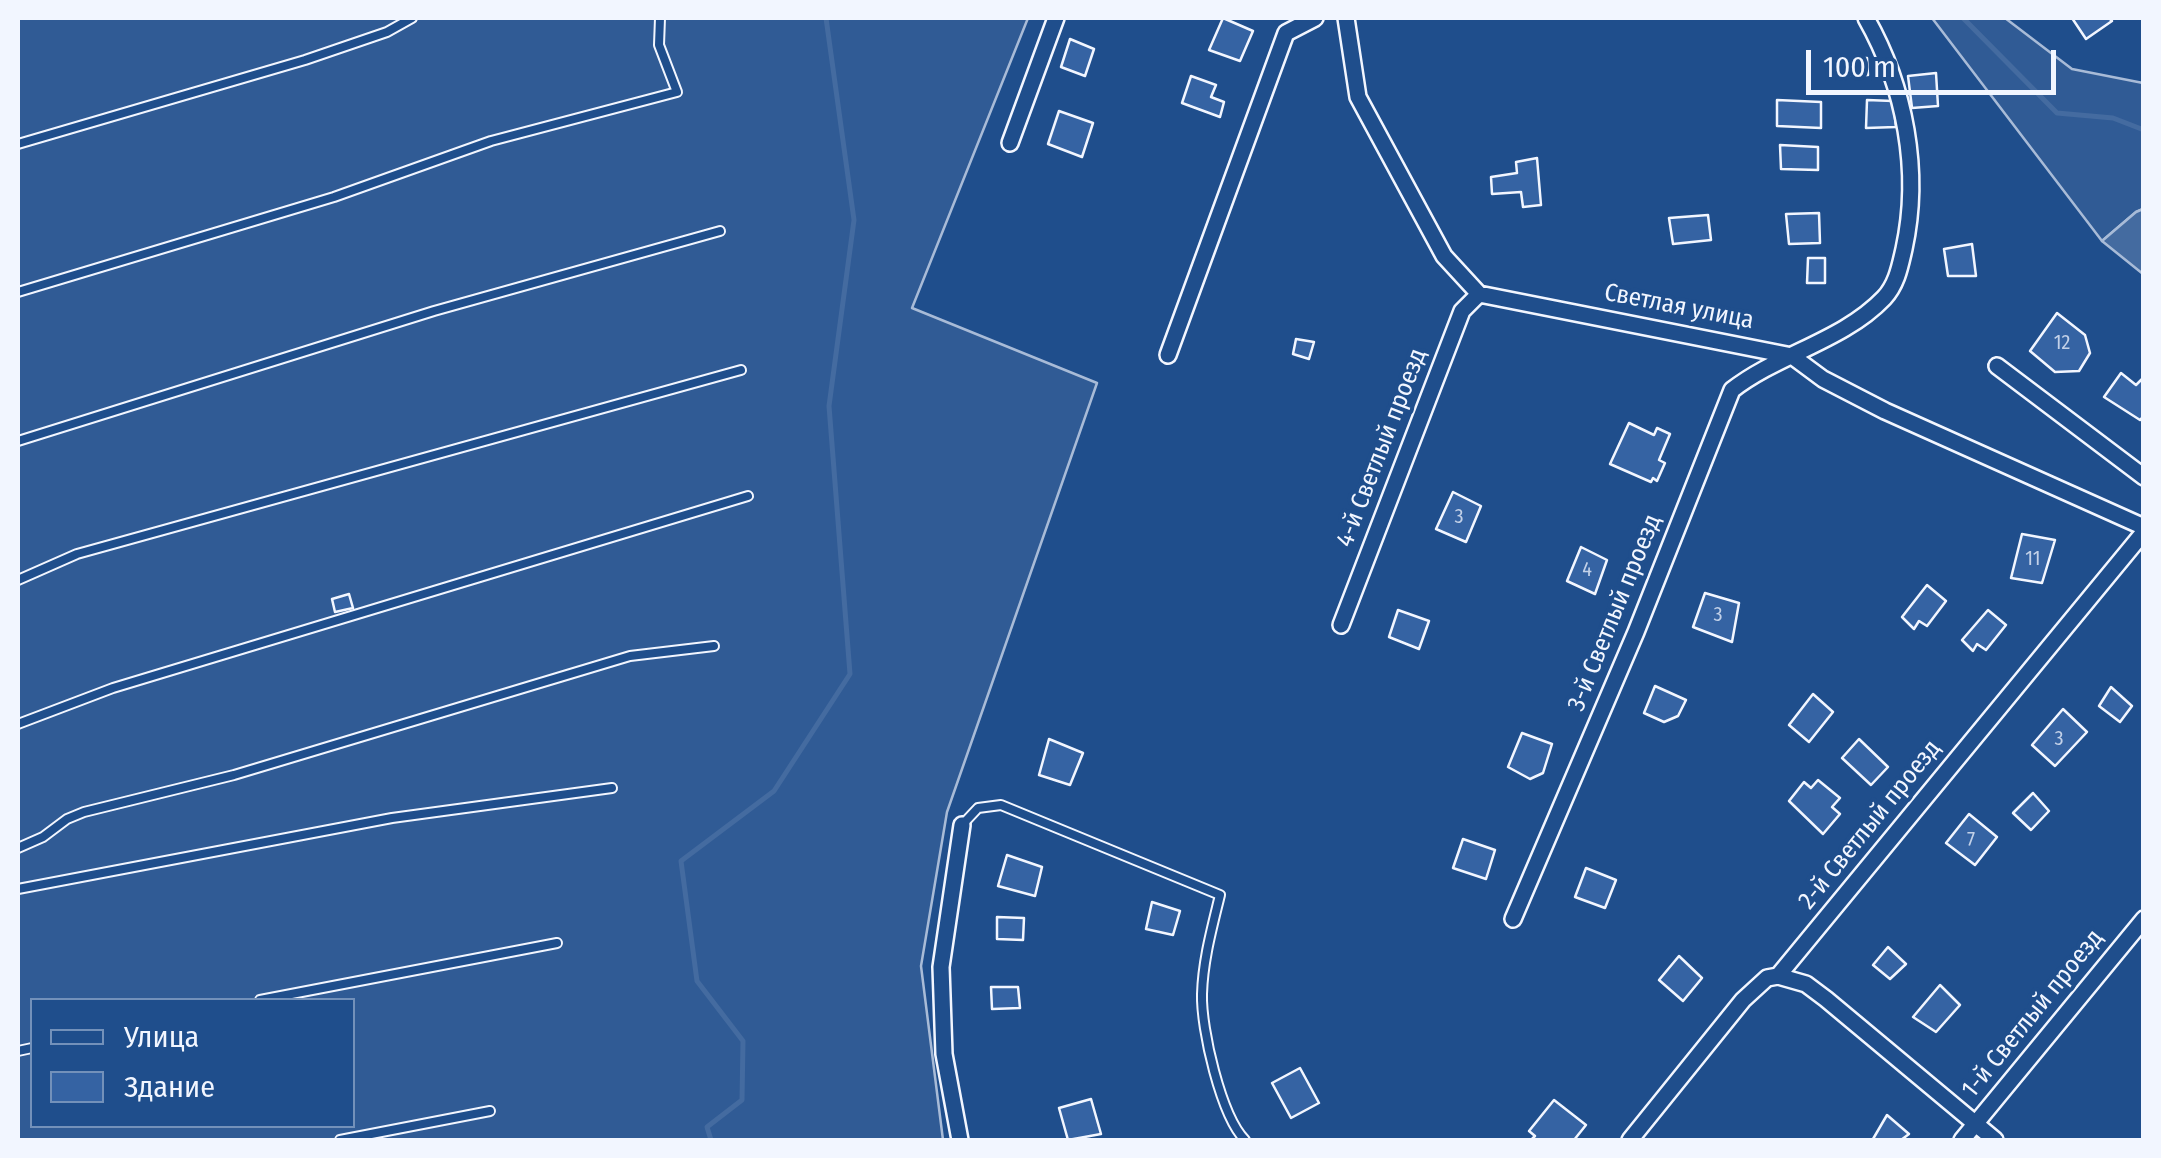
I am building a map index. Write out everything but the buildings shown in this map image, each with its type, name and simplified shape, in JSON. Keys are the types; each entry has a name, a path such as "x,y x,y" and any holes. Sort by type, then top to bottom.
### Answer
{"street":[{"path":"1010,143 1056,18"},
{"path":"1168,354 1286,33 1315,18"},
{"path":"1346,18 1358,97 1444,256 1479,294"},
{"name":"3-й Светлый проезд","path":"1514,919 1636,632 1732,390 1758,370 1792,356 1863,315 1884,298 1900,268 1911,214 1910,161 1903,113 1880,42 1866,18"},
{"name":"Светлая улица","path":"1479,294 1792,356 1823,379 1886,411 2144,530"},
{"name":"4-й Светлый проезд","path":"1341,624 1462,310 1479,294"},
{"path":"1996,366 2144,477"},
{"name":"2-й Светлый проезд","path":"1630,1140 1743,1000 1767,978 1778,976 2144,530"},
{"path":"960,1140 944,1054 941,966 962,825"},
{"name":"1-й Светлый проезд","path":"1962,1140 2144,919"},
{"path":"1778,976 1806,984 1826,999 1995,1140"}],"lane":[{"path":"18,144 305,60 387,32 412,18"},
{"path":"18,292 334,196 491,141 677,92 659,45 660,18"},
{"path":"18,441 434,310 720,231"},
{"path":"18,580 96,549 741,370"},
{"path":"18,724 113,688 748,496"},
{"path":"18,848 84,812 234,775 630,656 714,646"},
{"path":"18,889 392,818 612,788"},
{"path":"962,825 978,808 1001,805 1220,896 1206,951 1202,999 1218,1086 1238,1133 1246,1140"},
{"path":"271,998 556,944"},
{"path":"340,1140 490,1110"}],"shaded area":[{"path":"18,18 1028,18 912,308 1097,383 947,812 921,966 943,1140 18,1140"},
{"path":"1932,18 2005,18 2072,69 2143,83 2143,209 2102,241"},
{"path":"2144,209 2143,274 2102,241"}],"waterway":[{"path":"711,1140 707,1127 742,1100 743,1041 697,981 681,861 774,791 850,674 829,406 854,220 826,18"},
{"path":"1963,18 2057,113 2113,118 2144,130"}]}
